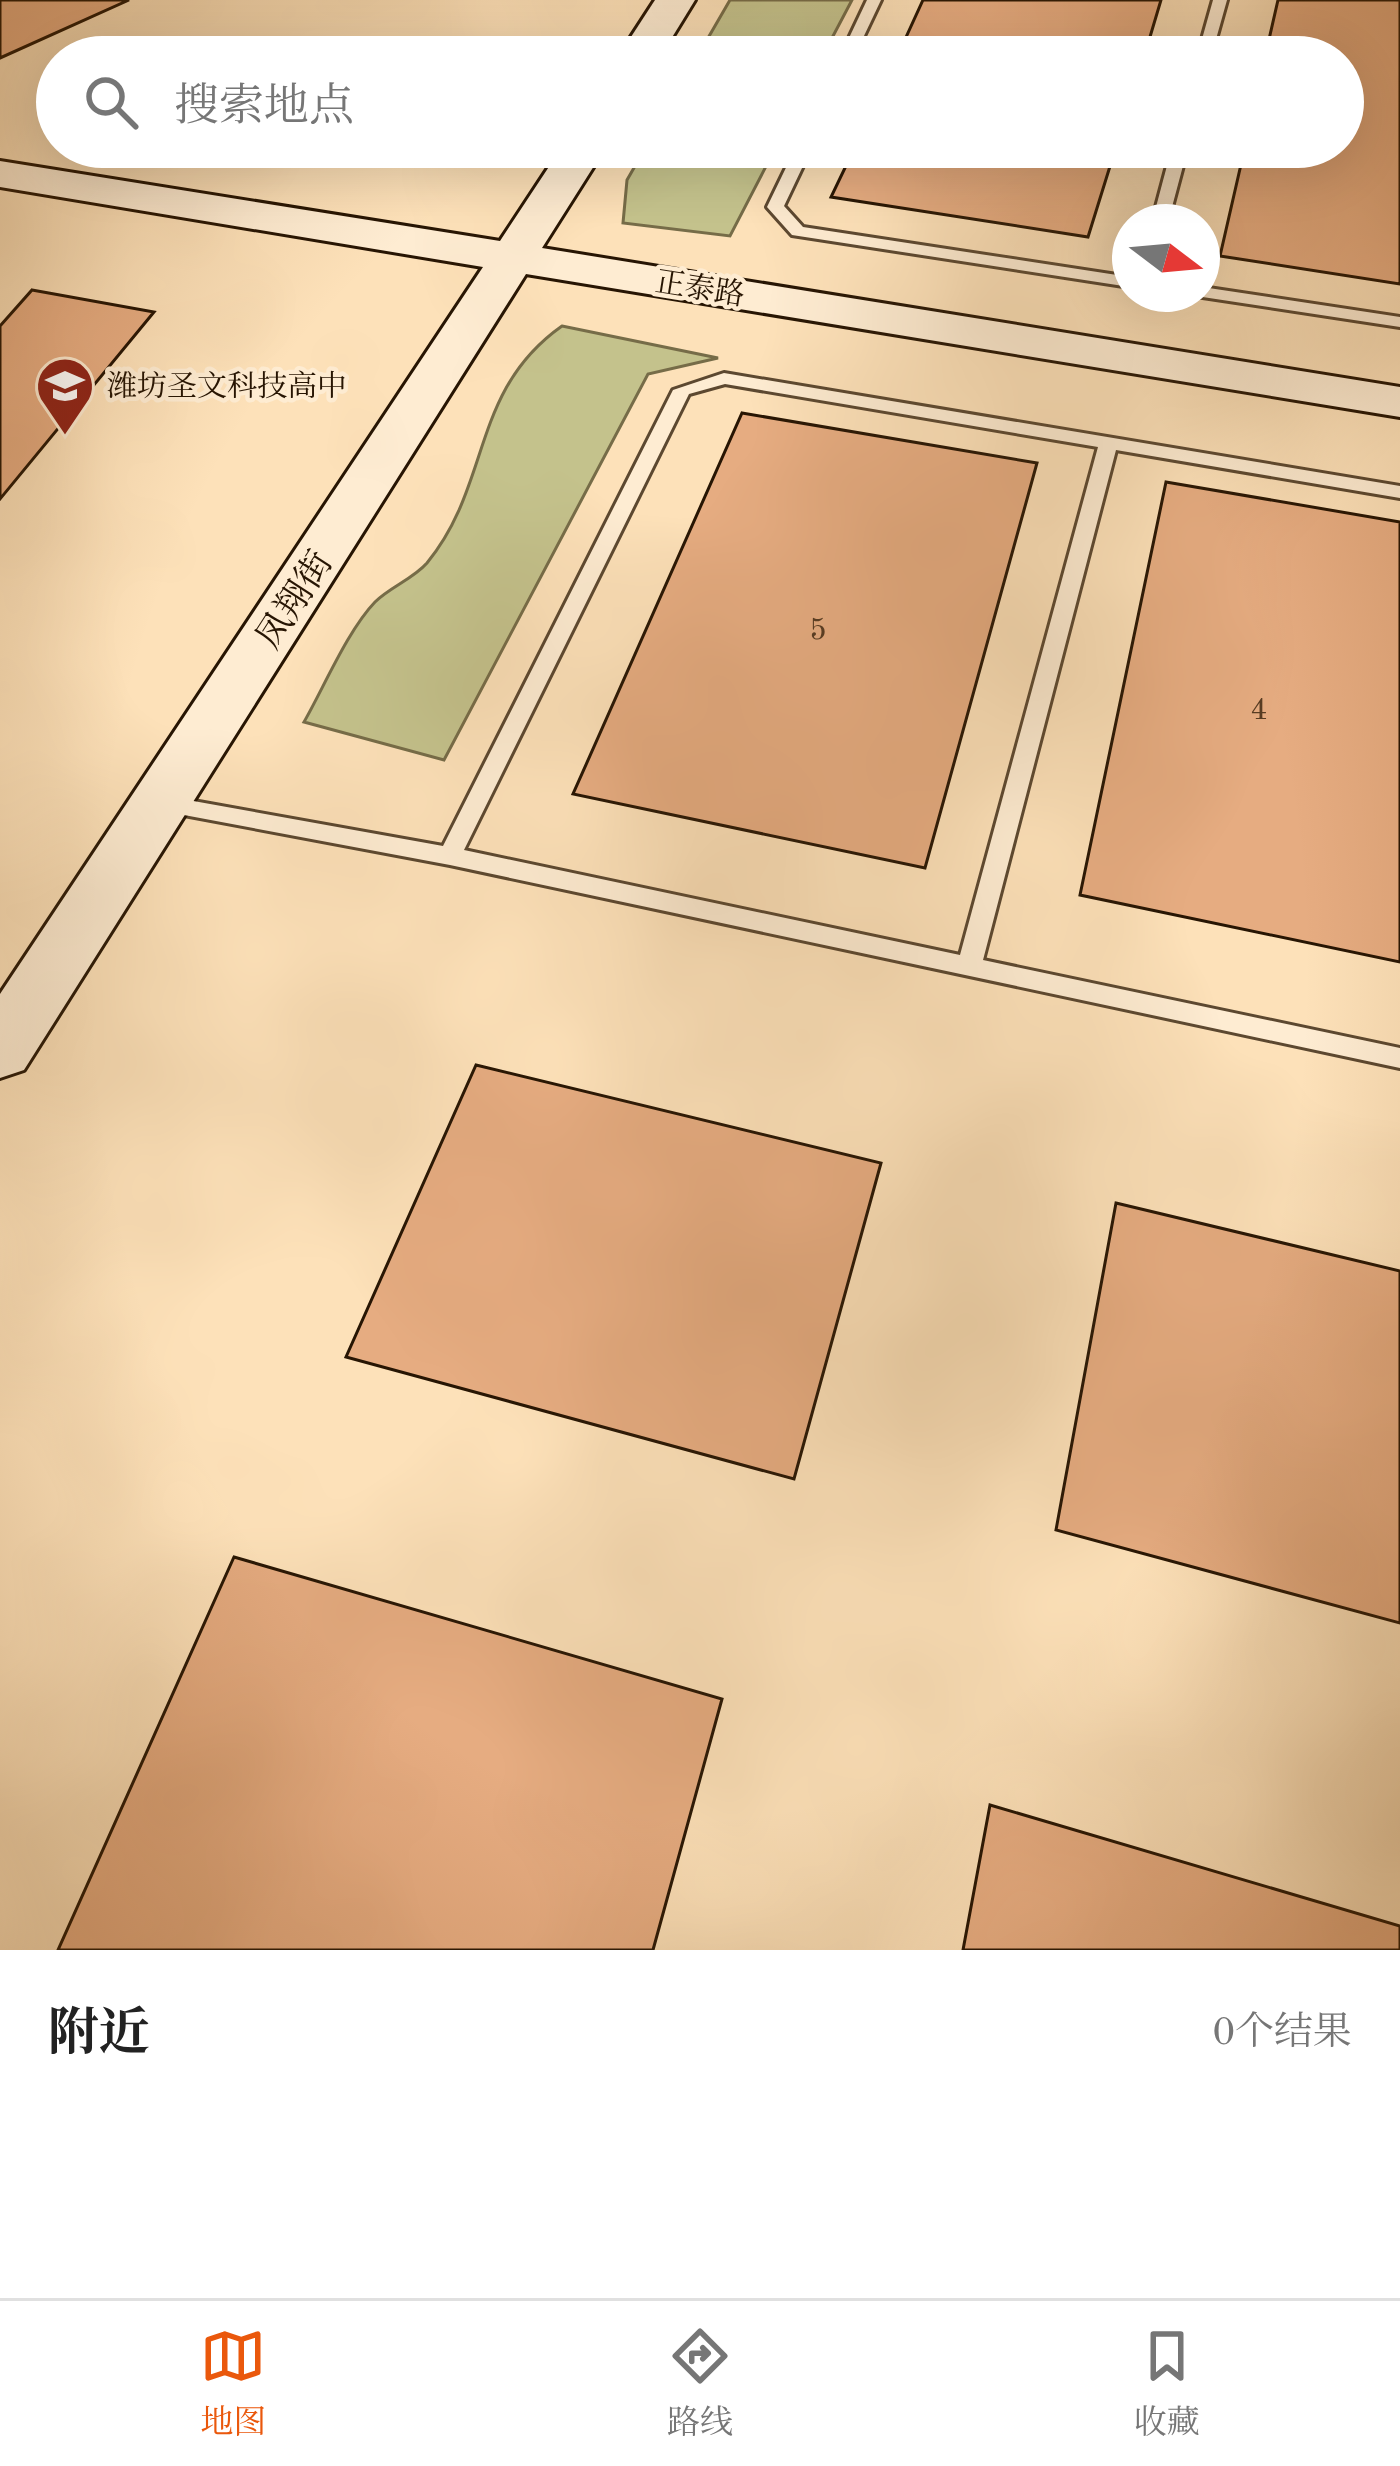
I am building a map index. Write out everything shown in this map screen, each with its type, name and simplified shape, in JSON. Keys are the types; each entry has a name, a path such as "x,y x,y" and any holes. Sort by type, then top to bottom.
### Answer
{"street":[{"path":"652,36 675,0"},
{"name":"凤翔街","path":"0,1050 571,168"},
{"name":"正泰路","path":"0,175 1400,402"}],"lane":[{"path":"857,36 874,0"},
{"path":"1210,36 1220,0"},
{"path":"794,168 775,207 798,231 1112,279"},
{"path":"1165,204 1174,168"},
{"path":"1220,295 1400,322"},
{"path":"450,856 682,389 724,378 1400,492"},
{"path":"969,967 1108,443"},
{"path":"160,803 450,856 1400,1058"}],"shaded area":[{"path":"730,0 852,0 833,36 709,36"},
{"path":"634,168 765,168 730,236 623,223 627,180"},
{"path":"562,326 718,358 648,374 444,760 304,722 365,614 421,569 448,533 511,379"}],"building":[{"path":"0,0 129,0 49,36 36,36 36,42 0,58"},
{"path":"923,0 1161,0 1150,36 907,36"},
{"path":"1278,0 1400,0 1400,284 1220,256 1240,168 1364,168 1364,36 1270,36"},
{"path":"845,168 1109,168 1088,237 831,197"},
{"path":"32,290 154,312 0,499 0,326"},
{"path":"742,413 1037,463 925,868 573,794"},
{"path":"1166,482 1400,522 1400,962 1080,895"},
{"path":"476,1065 881,1163 794,1479 346,1357"},
{"path":"1116,1203 1400,1271 1400,1623 1056,1530"},
{"path":"234,1557 722,1699 653,1950 58,1950"},
{"path":"990,1805 1400,1926 1400,1950 963,1950"}],"place":[{"name":"潍坊圣文科技高中","path":"65,437"}]}
